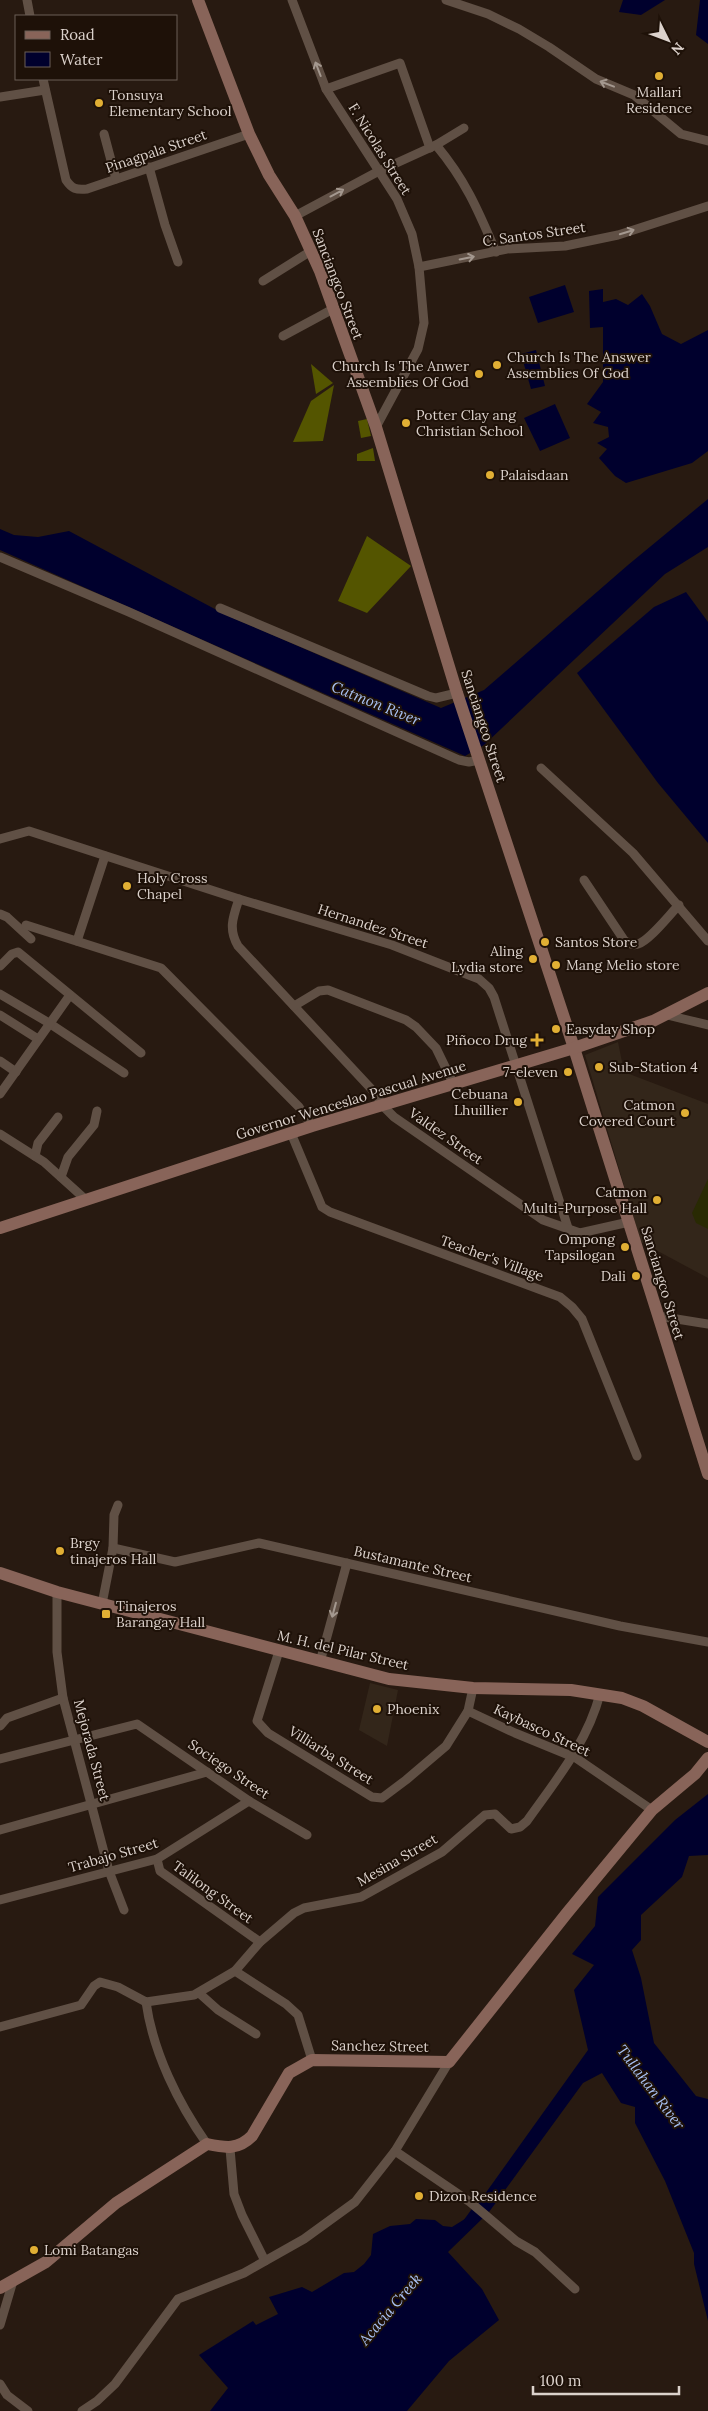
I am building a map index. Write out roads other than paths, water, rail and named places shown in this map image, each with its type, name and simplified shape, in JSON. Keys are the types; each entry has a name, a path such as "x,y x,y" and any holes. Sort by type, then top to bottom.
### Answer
{"main road":[{"name":"Sanciangco Street","path":"198,0 249,134 269,175 295,216 312,251 376,426 458,696 574,1048 708,1474"},
{"name":"Governor Wenceslao Pascual Avenue","path":"0,1228 312,1126 574,1048 667,1015 708,993"},
{"name":"M. H. del Pilar Street","path":"0,1573 57,1592 389,1679 473,1688 571,1690 600,1694 643,1706 708,1742"},
{"path":"449,2062 567,1913 652,1810 695,1774 708,1758"},
{"name":"Sanchez Street","path":"230,2149 245,2143 252,2136 289,2073 312,2060 449,2062"},
{"path":"0,2288 46,2262 78,2237 116,2202 207,2144 230,2149"}],"street":[{"path":"26,0 30,15"},
{"name":"F. Nicolas Street","path":"292,0 326,89 398,199 412,234 419,267 424,323 418,350 376,426"},
{"path":"446,0 473,4 549,47 596,79 634,95 681,134 708,141"},
{"path":"326,89 400,63 433,146 471,194 496,252"},
{"path":"0,97 45,90 42,80"},
{"name":"Pinagpala Street","path":"45,90 66,180 71,188 78,190 87,189 249,134"},
{"path":"295,216 379,171 433,146 464,128"},
{"path":"104,134 116,179"},
{"path":"149,167 164,225 178,262"},
{"name":"C. Santos Street","path":"419,267 496,252 521,248 565,246 618,235 708,206"},
{"path":"263,280 312,251"},
{"path":"282,336 332,309"},
{"path":"0,556 459,760 466,762 477,754"},
{"path":"220,608 428,696 436,698 458,696"},
{"path":"541,768 633,853 708,941"},
{"name":"Hernandez Street","path":"0,839 29,831 239,899 392,945 479,979 492,992 569,1231"},
{"path":"77,941 105,856"},
{"path":"584,880 624,940 632,945 639,944 649,936 679,905"},
{"name":"Valdez Street","path":"239,899 231,926 232,936 238,946 376,1094 382,1106 394,1117 543,1220 569,1231 580,1233 629,1222"},
{"path":"0,914 7,917 31,939"},
{"path":"26,925 161,968 299,1108 312,1126"},
{"path":"0,966 12,954 18,952 141,1053"},
{"path":"294,1006 319,991 328,990 406,1020 429,1038 453,1083"},
{"path":"0,994 49,1023 124,1073"},
{"path":"0,1094 70,995"},
{"path":"0,1015 38,1039"},
{"path":"667,1015 708,1026"},
{"path":"0,1061 16,1072"},
{"path":"61,1176 68,1157 94,1124 97,1111"},
{"path":"35,1156 38,1142 58,1117"},
{"name":"Teacher's Village","path":"291,1133 322,1207 330,1212 560,1298 572,1307 582,1319 637,1456"},
{"path":"0,1134 35,1156 61,1176 84,1199"},
{"path":"658,1316 708,1324"},
{"path":"102,1604 114,1548 114,1515 118,1505"},
{"name":"Bustamante Street","path":"114,1548 175,1562 259,1542 620,1626 708,1642"},
{"path":"320,1662 347,1563"},
{"name":"Mejorada Street","path":"57,1592 57,1652 63,1698 110,1871 124,1910"},
{"name":"Villiarba Street","path":"279,1651 257,1721 268,1733 372,1797 382,1798 446,1746 468,1711 473,1688"},
{"name":"Mesina Street","path":"146,2002 199,1993 235,1972 260,1942 294,1913 304,1908 361,1897 442,1852 485,1815 494,1814 511,1829 520,1827 527,1821 572,1757 586,1733 600,1694"},
{"path":"0,1726 7,1718 63,1698"},
{"name":"Kaybasco Street","path":"468,1711 572,1757 652,1810"},
{"name":"Sociego Street","path":"73,1739 137,1724 250,1800 307,1834"},
{"path":"0,1759 73,1739"},
{"path":"0,1830 207,1772"},
{"name":"Trabajo Street","path":"0,1900 157,1859 250,1800"},
{"name":"Talilong Street","path":"157,1859 160,1871 260,1942"},
{"path":"235,1972 286,2004 298,2015 312,2060"},
{"path":"0,2027 81,2006 94,1986 100,1982 118,1987 146,2002 149,2021 172,2082 190,2120 207,2144"},
{"path":"199,1993 218,2010 256,2034"},
{"path":"82,2411 97,2401 115,2384 178,2299 244,2272 265,2261 304,2239 355,2202 396,2151 449,2062"},
{"path":"230,2149 234,2194 242,2215 265,2261"},
{"path":"396,2151 470,2202 516,2241 535,2252 575,2289"},
{"path":"0,2326 13,2280"},
{"path":"0,2384 7,2395 28,2411"}],"water":[{"path":"623,0 665,0 641,15 619,12"},
{"path":"700,0 708,0 708,44 696,35"},
{"path":"565,285 574,312 538,323 529,297"},
{"path":"603,289 603,302 616,299 628,305 642,294 650,306 662,334 681,344 708,330 708,451 692,463 626,483 615,476 599,458 607,449 597,443 609,437 608,427 593,423 601,412 587,404 603,382 603,327 590,328 589,291"},
{"path":"536,350 545,386 531,389 521,354"},
{"path":"555,404 570,438 540,451 524,418"},
{"name":"Catmon River","path":"708,499 708,547 665,574 484,745 465,756 0,550 0,529 14,535 38,537 69,531 226,615 441,708 484,690 628,565"},
{"path":"686,592 708,622 708,843 658,783 577,673 654,607"},
{"name":"Tullahan River","path":"708,1794 708,1855 689,1856 682,1877 641,1915 641,1940 632,1950 641,1978 654,2043 696,2096 708,2099 708,2321 694,2264 694,2253 665,2181 635,2123 635,2107 621,2103 602,2073 583,2083 489,2212 477,2205 588,2050 574,1990 594,1965 572,1954 595,1926 598,1897 675,1820"},
{"path":"474,2208 484,2217 448,2252 482,2289 499,2320 449,2361 407,2411 210,2411 228,2388 199,2355 253,2321 256,2325 278,2314 269,2297 302,2287 312,2292 344,2273 354,2272 371,2255 373,2234 390,2226 410,2224 416,2219 435,2220 443,2226 452,2227 468,2217"}],"waterway":[{"name":"Acacia Creek","path":"465,2221 473,2210"}],"place":[{"name":"Mallari Residence","path":"659,76"},
{"name":"Tonsuya Elementary School","path":"99,103"},
{"name":"Church Is The Answer Assemblies Of God","path":"497,365"},
{"name":"Church Is The Anwer Assemblies Of God","path":"479,374"},
{"name":"Potter Clay ang Christian School","path":"406,423"},
{"name":"Palaisdaan","path":"490,475"},
{"name":"Holy Cross Chapel","path":"127,886"},
{"name":"Santos Store","path":"545,942"},
{"name":"Aling Lydia store","path":"533,959"},
{"name":"Mang Melio store","path":"556,965"},
{"name":"Easyday Shop","path":"556,1029"},
{"name":"Piñoco Drug","path":"537,1040"},
{"name":"Sub-Station 4","path":"599,1067"},
{"name":"7-eleven","path":"568,1072"},
{"name":"Cebuana Lhuillier","path":"518,1102"},
{"name":"Catmon Covered Court","path":"685,1113"},
{"name":"Catmon Multi-Purpose Hall","path":"657,1200"},
{"name":"Ompong Tapsilogan","path":"625,1247"},
{"name":"Dali","path":"636,1276"},
{"name":"Brgy tinajeros Hall","path":"60,1551"},
{"name":"Tinajeros Barangay Hall","path":"106,1614"},
{"name":"Phoenix","path":"377,1709"},
{"name":"Dizon Residence","path":"419,2196"},
{"name":"Lomi Batangas","path":"34,2250"}]}
